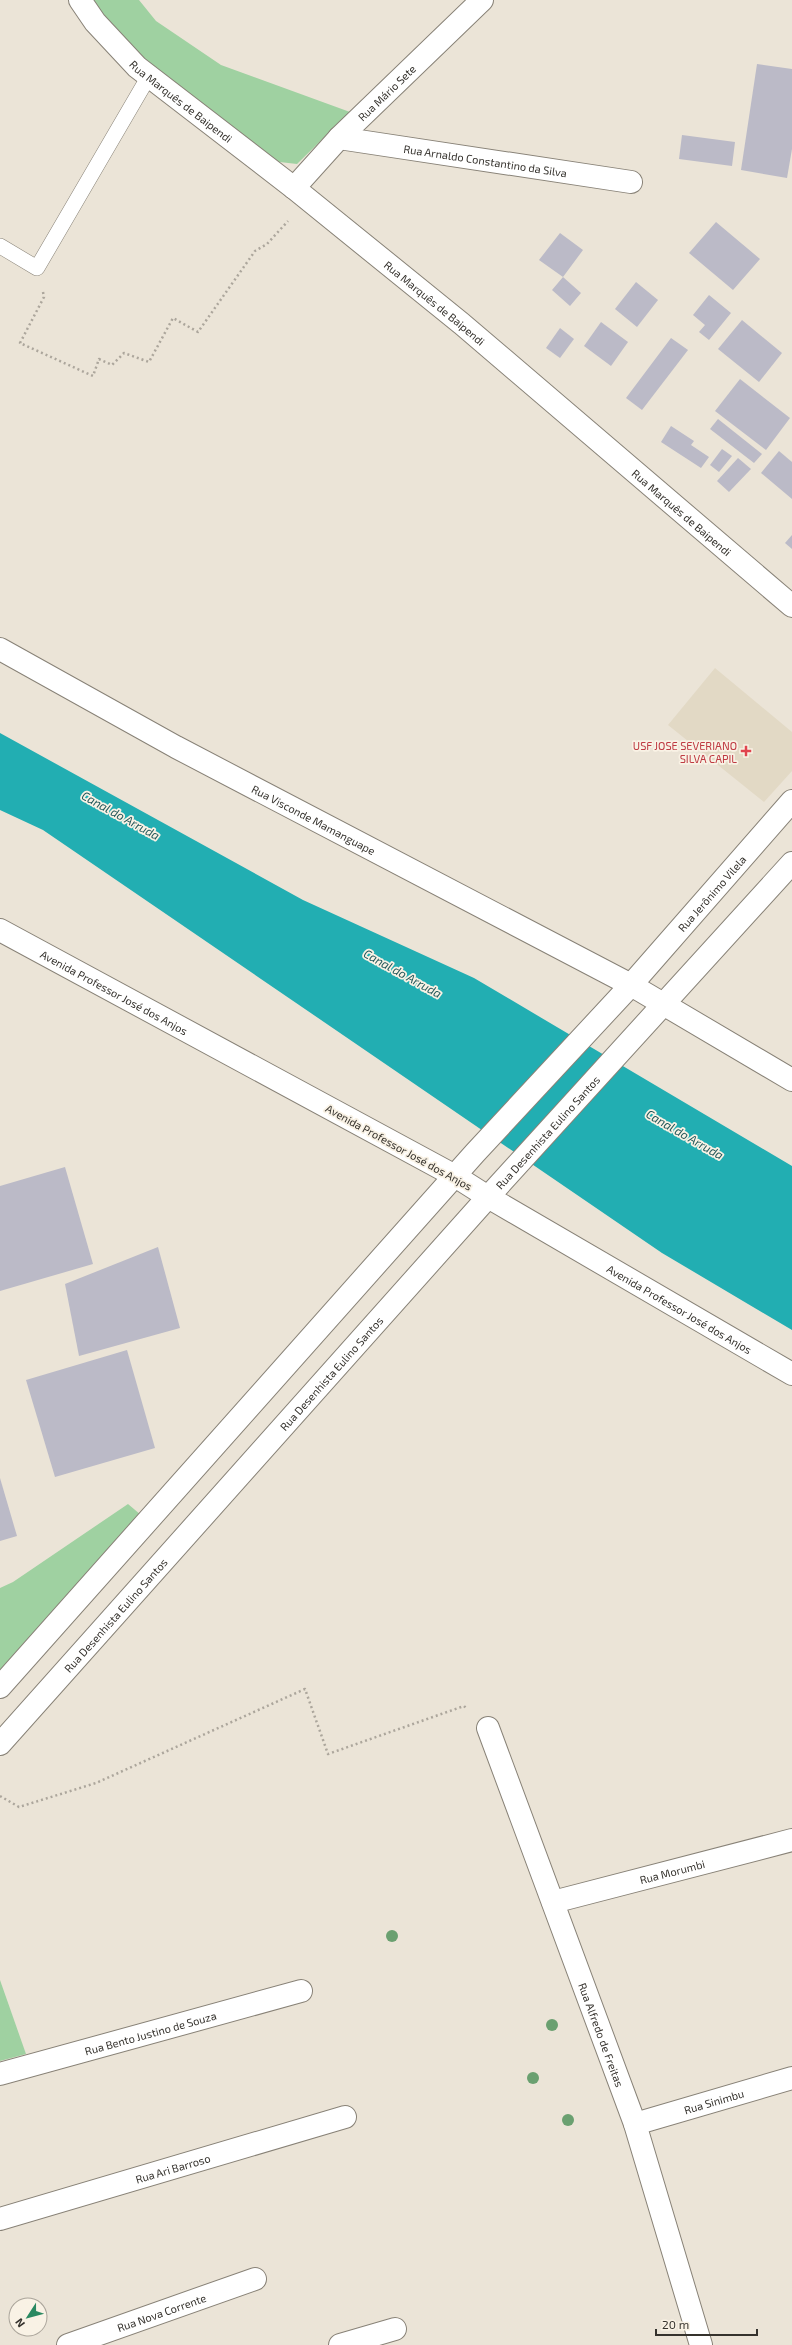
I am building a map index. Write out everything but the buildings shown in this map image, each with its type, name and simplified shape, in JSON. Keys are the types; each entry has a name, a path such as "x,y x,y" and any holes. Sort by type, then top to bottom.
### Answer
{"street":[{"name":"Rua Marquês de Baipendi","path":"80,0 95,22 137,67 300,194 462,324 792,606"},
{"name":"Rua Mário Sete","path":"300,194 339,138 482,0"},
{"name":"Rua Arnaldo Constantino da Silva","path":"339,138 631,182"},
{"name":"Rua Visconde Mamanguape","path":"0,649 176,746 630,985"},
{"name":"Rua Jerônimo Vilela","path":"630,985 792,801"},
{"path":"665,1004 792,863"},
{"name":"Avenida Professor José dos Anjos","path":"0,930 455,1176 488,1197 792,1374"},
{"path":"0,1687 475,1153 630,985 665,1004 792,1080"},
{"name":"Rua Desenhista Eulino Santos","path":"0,1744 488,1197 630,1040 665,1004"},
{"name":"Rua Alfredo de Freitas","path":"488,1728 635,2124 701,2345"},
{"name":"Rua Morumbi","path":"553,1902 792,1840"},
{"name":"Rua Bento Justino de Souza","path":"0,2074 302,1990"},
{"name":"Rua Sinimbu","path":"635,2124 792,2078"},
{"name":"Rua Ari Barroso","path":"0,2219 345,2118"},
{"name":"Rua Nova Corrente","path":"68,2345 255,2279"},
{"path":"340,2345 395,2329"}],"lane":[{"path":"0,246 37,268 149,76"}],"path":[{"path":"37,268 44,298 20,343 93,376 99,359 112,364 124,353 149,362 173,318 198,332 255,251 267,244 300,194"},
{"path":"0,1796 19,1807 96,1783 305,1689 328,1754 464,1706 488,1728"}],"shaded area":[{"name":"USF JOSE SEVERIANO SILVA CAPIL","path":"715,668 792,732 792,771 764,802 668,725"}],"green space":[{"path":"87,0 139,0 156,21 221,65 350,112 297,164 271,161 135,57"},
{"path":"128,1504 141,1515 0,1670 0,1588 13,1582"},
{"path":"0,1980 26,2054 0,2061"}],"water":[{"name":"Canal do Arruda","path":"0,733 303,900 474,978 792,1166 792,1330 662,1253 43,830 0,810"}],"place":[{"name":"USF JOSE SEVERIANO SILVA CAPIL","path":"746,751"}]}
